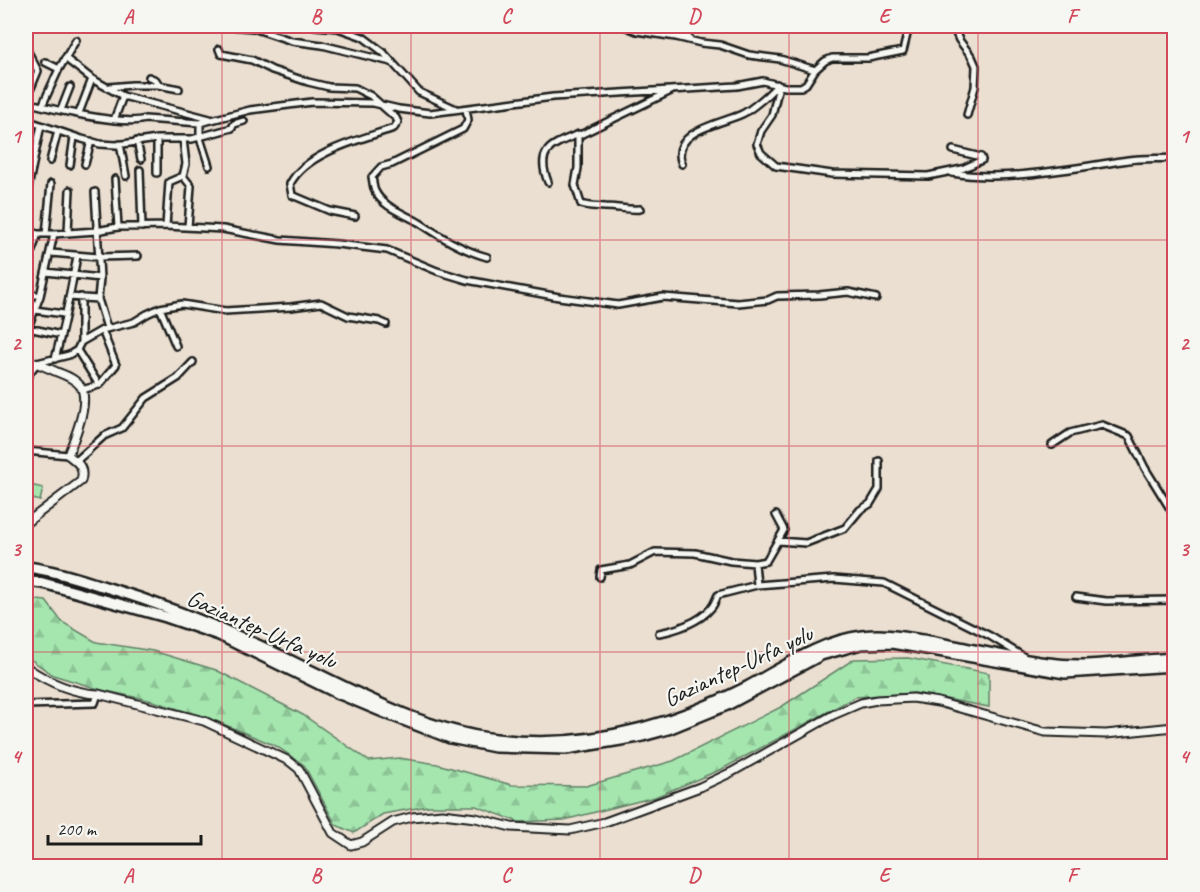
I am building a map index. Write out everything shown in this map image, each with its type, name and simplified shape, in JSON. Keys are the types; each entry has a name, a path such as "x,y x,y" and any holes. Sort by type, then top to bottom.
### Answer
{"highway":[{"name":"Gaziantep-Urfa yolu","path":"26,567 47,569 168,608 231,633 338,685 391,707 452,730 496,739 566,741 638,730 677,718 723,698 819,648 860,636 892,636 1055,664 1087,665 1174,658"},
{"name":"Gaziantep-Urfa yolu","path":"26,581 43,583 166,617 219,636 334,692 388,714 450,738 495,747 566,749 639,737 718,709 821,655 861,644 892,643 1065,673 1174,666"}],"street":[{"path":"230,26 253,28 292,41 322,45 393,62"},
{"path":"315,26 338,28 363,37 393,62 419,92 458,110"},
{"path":"624,26 637,31 720,45 749,55 780,59 814,70"},
{"path":"664,26 687,36 691,41"},
{"path":"27,50 38,71 26,101 114,120 145,119 200,123 250,110 290,104 343,102 430,113 554,98 677,88 736,86 756,82 794,88 806,84 814,70 832,58 868,58 903,51 909,26"},
{"path":"953,26 976,66 975,87 967,115"},
{"path":"42,106 59,69 76,40"},
{"path":"219,49 221,54 252,60 272,70 308,82 329,87 355,88 371,96 396,118 397,126 337,148 303,168 294,175 290,184 292,195 330,211 355,216"},
{"path":"26,59 27,50"},
{"path":"65,58 92,78 123,96 212,120"},
{"path":"45,62 59,69"},
{"path":"149,77 156,80 159,85"},
{"path":"79,113 92,78"},
{"path":"107,87 118,88 132,84 159,85 179,89"},
{"path":"682,164 679,156 680,150 693,134 744,114 757,102 771,94 778,85"},
{"path":"778,85 772,116 761,131 757,144 761,153 776,166 849,175 928,176 978,163 982,159 953,150"},
{"path":"61,110 70,87"},
{"path":"548,182 543,164 543,156 547,150 677,88"},
{"path":"114,120 123,96"},
{"path":"466,109 468,120 463,129 392,164 381,167 372,177 375,190 397,212 438,237 474,254 487,257"},
{"path":"26,120 100,144 200,138 225,131 232,128 234,124 244,121"},
{"path":"200,123 200,138 209,166"},
{"path":"27,193 41,125"},
{"path":"50,161 58,131"},
{"path":"579,134 575,185 581,204 594,208 640,209"},
{"path":"70,165 74,137"},
{"path":"157,139 157,173"},
{"path":"183,139 186,164 183,176"},
{"path":"85,164 91,141"},
{"path":"138,141 141,159"},
{"path":"120,144 126,176"},
{"path":"947,172 1015,175 1129,160 1174,158"},
{"path":"140,170 142,226"},
{"path":"166,226 170,182 183,176"},
{"path":"183,176 191,186 188,227"},
{"path":"115,179 118,227"},
{"path":"46,234 51,184"},
{"path":"68,232 70,190"},
{"path":"82,390 99,385 116,365 104,329 98,299 100,278 95,192"},
{"path":"26,231 54,234 142,226 223,229 280,240 387,250 437,271 467,280 618,305 663,297 738,303 768,300 777,296 819,296 848,292 876,298"},
{"path":"26,267 38,234"},
{"path":"54,234 46,272 27,331 61,335"},
{"path":"51,253 98,257 138,256"},
{"path":"55,359 77,255"},
{"path":"46,272 100,278"},
{"path":"26,303 32,294 39,296"},
{"path":"69,297 98,299"},
{"path":"26,378 37,363 69,355 77,350 81,342 81,297"},
{"path":"81,342 104,329 134,322 160,308 182,304 225,311 321,303 348,316 386,324"},
{"path":"160,308 176,346"},
{"path":"35,310 64,314"},
{"path":"77,350 99,385"},
{"path":"26,360 72,379 80,385 84,394 80,419 68,455"},
{"path":"76,461 104,436 122,428 146,398 178,378 193,362"},
{"path":"1052,445 1070,433 1102,425 1129,436 1145,468 1174,515"},
{"path":"26,451 68,455 81,465 83,473 81,480 26,524"},
{"path":"76,461 88,451"},
{"path":"778,541 806,543 845,528 860,510 870,504 879,489 879,461"},
{"path":"600,577 601,570 630,565 655,552 695,553 731,561 766,561 784,530 776,514"},
{"path":"755,562 757,585"},
{"path":"659,633 673,631 695,620 711,608 718,595 757,585 834,579 884,583 990,636 1028,660"},
{"path":"1076,597 1106,601 1174,600"},
{"path":"26,668 44,681 63,688 85,694 98,694 204,721 234,733 289,761 299,769 333,833 351,844 369,839 393,822 412,817 442,814 476,818 511,827 570,830 604,822 648,808 700,787 732,772 833,715 861,703 877,700 913,698 938,702 1045,732 1106,734 1174,727"},
{"path":"26,705 94,703 98,694"}],"green space":[{"path":"26,484 43,488 40,501 26,497"},
{"path":"26,599 46,601 62,622 96,642 153,651 216,670 303,715 369,761 399,758 437,764 512,785 586,786 673,761 781,707 854,659 908,658 989,673 989,707 915,693 855,697 722,769 655,797 564,820 519,822 476,806 428,806 383,814 354,833 336,825 304,765 276,746 216,721 153,701 102,690 53,675 26,656"}]}
